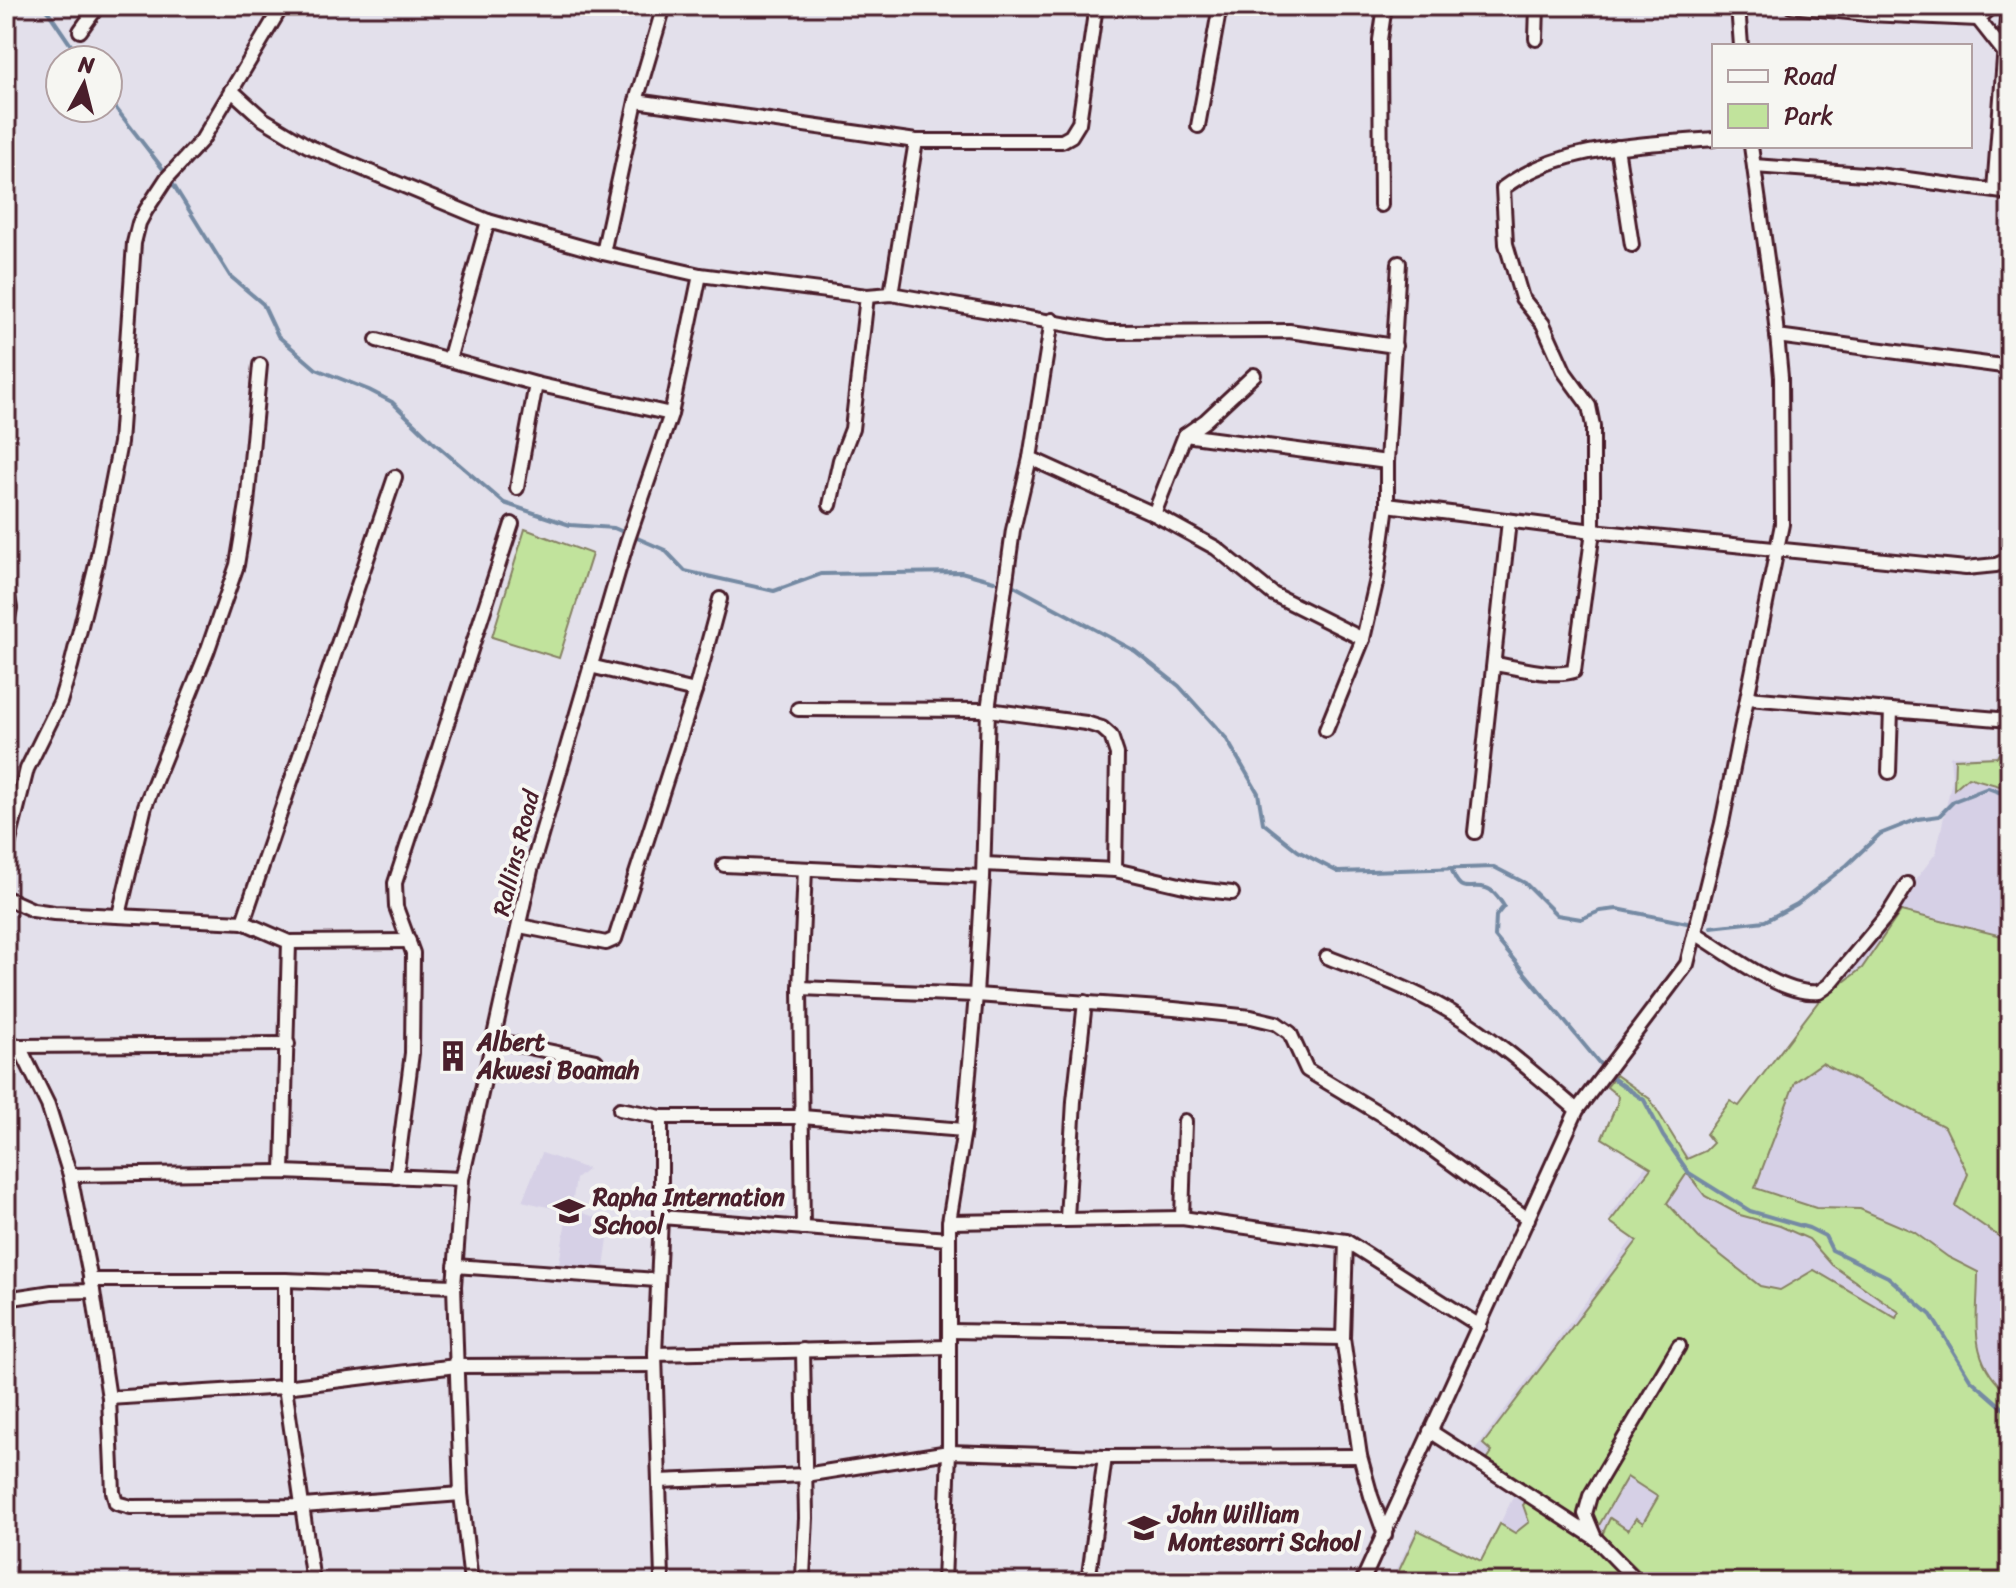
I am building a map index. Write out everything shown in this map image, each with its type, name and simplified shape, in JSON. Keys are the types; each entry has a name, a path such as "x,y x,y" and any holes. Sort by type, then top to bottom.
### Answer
{"street":[{"path":"80,31 98,6"},
{"path":"6,853 27,769 60,702 82,623 120,443 134,243 139,223 170,176 202,140 282,6"},
{"path":"603,253 636,101 664,6"},
{"path":"636,101 916,141 1062,141 1071,136 1079,123 1096,6"},
{"path":"1198,126 1220,6"},
{"path":"1381,205 1380,40 1385,6"},
{"path":"1536,39 1537,6"},
{"path":"1738,6 1741,44"},
{"path":"1791,6 1928,11 1978,19 2004,52"},
{"path":"1978,19 1993,6"},
{"path":"1994,190 2008,6"},
{"path":"231,90 263,119 308,146 488,221 603,253 700,275 867,296 891,294 1109,332 1289,331 1395,346"},
{"path":"1494,664 1546,671 1574,671 1593,531 1593,426 1589,406 1565,373 1543,324 1522,298 1506,244 1502,191 1505,185 1558,160 1617,147 1712,139"},
{"path":"891,294 916,141"},
{"path":"1617,147 1632,245"},
{"path":"1362,1582 1577,1110 1687,964 1722,823 1782,524 1783,450 1777,336 1751,148"},
{"path":"1754,166 1878,175 2010,193"},
{"path":"449,360 488,221"},
{"path":"1326,730 1363,639 1377,579 1387,505 1399,263"},
{"name":"Rallins Road","path":"471,1582 461,1494 454,1286 462,1179 531,870 627,542 671,414 700,275"},
{"path":"830,505 840,460 852,429 867,296"},
{"path":"944,1582 949,1452 948,1239 964,1130 976,995 988,710 1013,530 1030,458 1052,320"},
{"path":"1777,336 2010,367"},
{"path":"377,340 536,384 671,414"},
{"path":"119,915 145,806 207,652 237,565 247,504 260,365"},
{"path":"1154,514 1185,435 1205,421 1254,375"},
{"path":"517,488 536,384"},
{"path":"1185,435 1387,462"},
{"path":"1030,458 1154,514 1216,548 1273,594 1363,639"},
{"path":"243,922 395,477"},
{"path":"1387,505 1593,531 1966,568 1996,565 2010,559"},
{"path":"1475,832 1509,521"},
{"path":"396,1177 412,1053 413,953 396,907 395,883 512,524"},
{"path":"6,586 10,608 6,628"},
{"path":"520,926 610,944 615,939 695,691 720,599"},
{"path":"590,666 695,691"},
{"path":"1748,698 2010,720"},
{"path":"798,709 988,710 1086,723 1102,728 1111,736 1117,754 1115,870"},
{"path":"1889,772 1891,710"},
{"path":"724,865 805,869 1115,870 1197,889 1232,893"},
{"path":"803,1228 800,988 805,869"},
{"path":"1695,933 1766,977 1810,993 1819,992 1829,985 1889,913 1907,884"},
{"path":"6,898 33,910 243,922 289,942 409,941"},
{"path":"283,1172 289,942"},
{"path":"1327,957 1383,978 1450,1012 1505,1049 1577,1110"},
{"path":"800,988 1085,1002 1251,1017 1276,1023 1290,1033 1307,1070 1402,1127 1528,1219"},
{"path":"1067,1218 1074,1101 1085,1002"},
{"path":"495,1040 596,1061"},
{"path":"12,1044 288,1044"},
{"path":"12,1044 48,1105 70,1175 92,1286 109,1398 116,1503 121,1506 303,1506 461,1494"},
{"path":"620,1109 661,1117 802,1117 964,1130"},
{"path":"661,1117 661,1217 655,1360 662,1578"},
{"path":"1182,1218 1185,1121"},
{"path":"70,1175 283,1172 462,1179"},
{"path":"661,1217 948,1239"},
{"path":"949,1222 1182,1218 1346,1241 1480,1326"},
{"path":"1346,1241 1343,1338 1360,1456 1385,1535"},
{"path":"455,1266 657,1280"},
{"path":"285,1280 285,1387 313,1582"},
{"path":"6,1299 92,1286 285,1280 454,1286"},
{"path":"950,1331 1343,1338"},
{"path":"1595,1538 1585,1514 1590,1496 1679,1346"},
{"path":"109,1398 285,1387 456,1366 655,1360 803,1350 949,1347"},
{"path":"803,1350 806,1540 803,1576"},
{"path":"1430,1431 1595,1538 1638,1582"},
{"path":"659,1481 805,1475 949,1452 1105,1457 1360,1456"},
{"path":"1088,1582 1105,1457"}],"shaded area":[{"path":"2010,736 2010,1582 1409,1582 1394,1575 1416,1529 1481,1562 1518,1487 1467,1460 1634,1237 1609,1217 1647,1164 1671,1143 1701,1162 1936,853 1952,780 1950,756 1994,756"},
{"name":"Rapha Internation School","path":"542,1153 588,1169 576,1179 571,1209 610,1222 604,1269 559,1264 567,1214 522,1201"}],"green space":[{"path":"525,529 592,554 559,658 492,637"},
{"path":"2010,734 2010,789 1968,777 1954,789 1955,759 1997,757"},
{"path":"1901,911 2010,938 2010,1040 2000,1074 2010,1080 2010,1244 1955,1206 1968,1174 1945,1127 1822,1063 1795,1082 1755,1188 1816,1208 1860,1209 1914,1232 1948,1257 1978,1272 1977,1324 1981,1354 1986,1368 2010,1395 2010,1582 1651,1582 1602,1535 1610,1518 1628,1530 1636,1518 1643,1523 1658,1497 1627,1477 1598,1527 1593,1523 1585,1527 1486,1461 1492,1452 1483,1444 1637,1241 1610,1222 1651,1168 1602,1138 1617,1104 1618,1096 1607,1087 1616,1075 1650,1099 1687,1159 1705,1151 1713,1143 1706,1134 1730,1101 1739,1106 1818,1002 1862,968","holes":["1687,1173 1705,1196 1740,1215 1780,1226 1809,1239 1832,1265 1899,1312 1896,1318 1814,1270 1780,1290 1760,1286 1699,1238 1667,1203"]},
{"path":"1529,1498 1597,1550 1631,1582 1405,1582 1396,1577 1418,1530 1481,1561 1500,1524 1515,1533 1529,1522 1523,1505"}],"waterway":[{"path":"42,6 70,44"},
{"path":"124,119 166,173 230,276 263,304 278,336 316,369 392,402 504,503 570,525 614,528 665,550 685,571 774,591 821,574 961,572 994,581"},
{"path":"1014,586 1135,651 1179,686 1226,738 1258,793 1263,823 1298,851 1338,872 1494,867 1525,883 1557,915 1581,919 1600,911 1617,909 1687,923"},
{"path":"1711,927 1765,921 1797,904 1847,865 1880,834 1918,819 1939,816 1954,801 1988,788 2010,796"},
{"path":"1451,868 1461,886 1486,888 1499,898 1504,906 1496,916 1495,937 1600,1064"},
{"path":"1611,1077 1644,1100 1663,1136 1689,1173 1750,1211 1809,1228 1825,1236 1832,1250 1888,1277 1931,1315 1970,1379 2010,1414"}],"place":[{"name":"Albert Akwesi Boamah","path":"453,1056"},
{"name":"Rapha Internation School","path":"569,1211"},
{"name":"John William Montesorri School","path":"1144,1528"}]}
